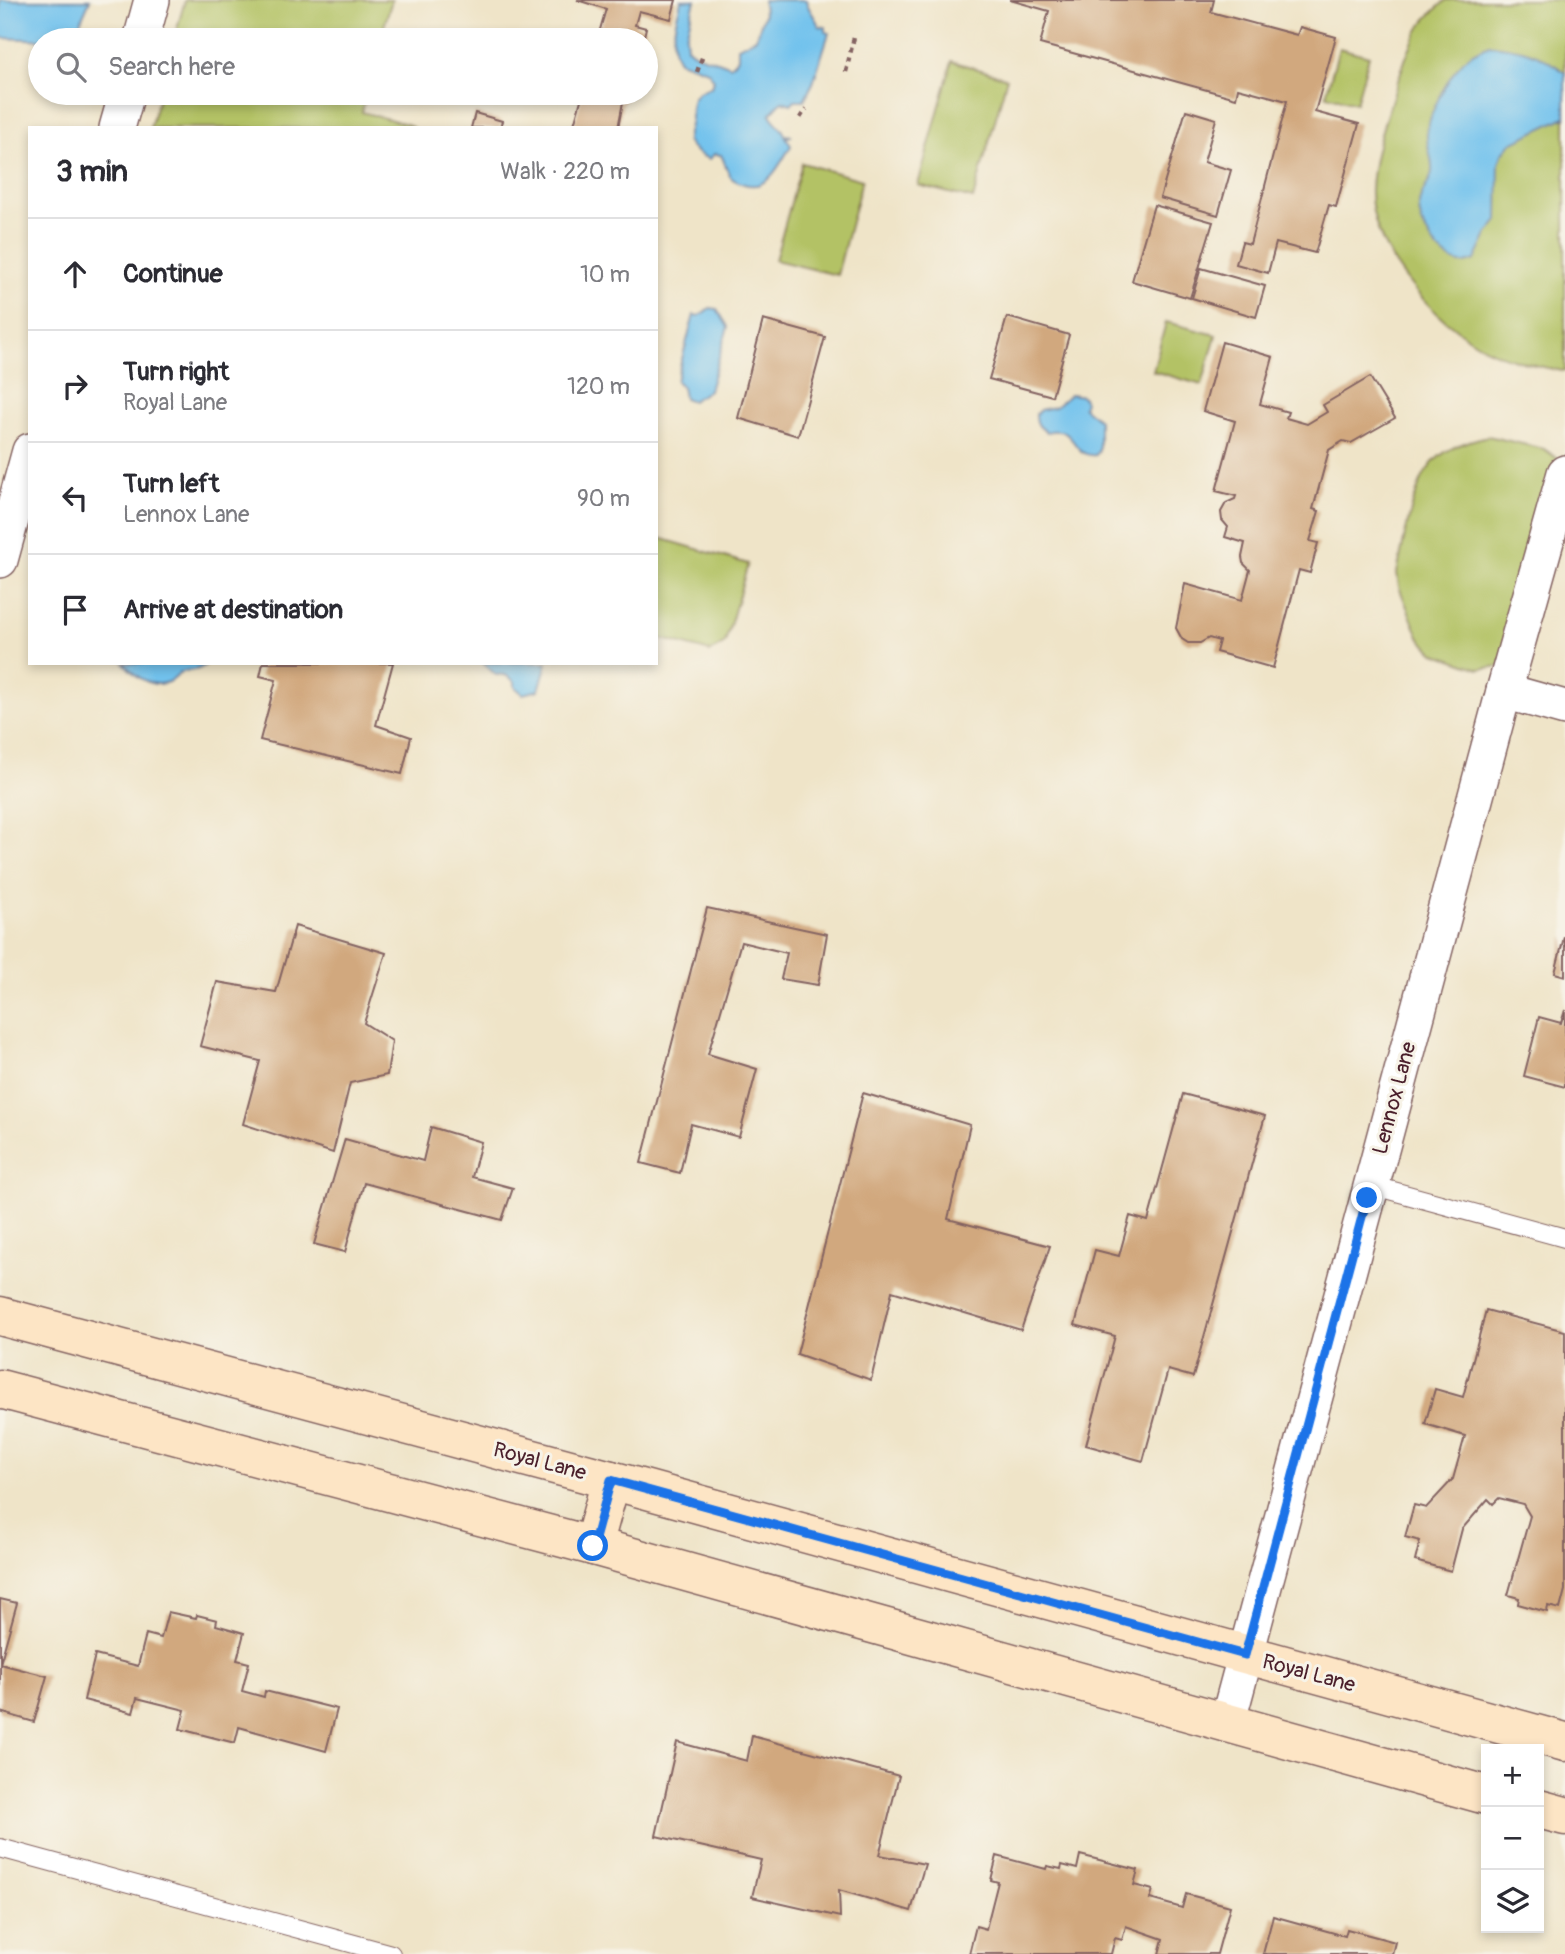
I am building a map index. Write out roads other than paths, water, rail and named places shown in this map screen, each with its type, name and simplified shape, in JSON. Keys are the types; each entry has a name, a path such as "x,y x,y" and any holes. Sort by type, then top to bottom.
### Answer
{"main road":[{"name":"Royal Lane","path":"0,1316 611,1480 1565,1742"},
{"path":"0,1390 593,1546 1481,1794"},
{"path":"593,1546 611,1480"},
{"path":"1544,1810 1565,1816"}],"street":[{"path":"144,28 152,0"},
{"path":"118,126 124,105"},
{"path":"0,560 28,458"},
{"name":"Lennox Lane","path":"1227,1724 1565,473"},
{"path":"1504,691 1565,708"}],"lane":[{"path":"1371,1185 1565,1238"},
{"path":"0,1848 391,1954"}],"water":[{"path":"0,0 90,0 78,28 28,28 28,39 0,38"},
{"path":"681,0 695,0 686,36 687,47 696,54 730,66 738,58 738,47 756,38 764,15 763,0 806,0 819,26 826,27 826,32 829,33 813,83 804,100 795,100 791,104 782,101 770,114 785,135 792,136 786,137 791,146 778,168 760,184 744,184 734,180 721,155 714,154 710,159 706,158 687,141 694,98 699,92 711,87 714,80 708,71 679,61 675,54 673,39"},
{"path":"1489,45 1530,52 1548,60 1565,73 1565,117 1511,143 1502,154 1499,164 1498,221 1488,233 1475,260 1460,263 1438,248 1422,222 1419,205 1432,171 1427,134 1437,103 1449,80 1463,61"},
{"path":"710,308 717,309 728,327 709,390 692,401 684,398 682,387 676,381 694,315 699,316"},
{"path":"1071,394 1082,396 1085,402 1083,407 1099,420 1099,450 1096,455 1082,452 1064,433 1047,432 1037,423 1036,414 1040,410 1055,407"},
{"path":"126,665 204,665 182,672 161,684 149,682"},
{"path":"485,665 546,665 539,690 523,694 515,687 511,678 496,675"}]}
